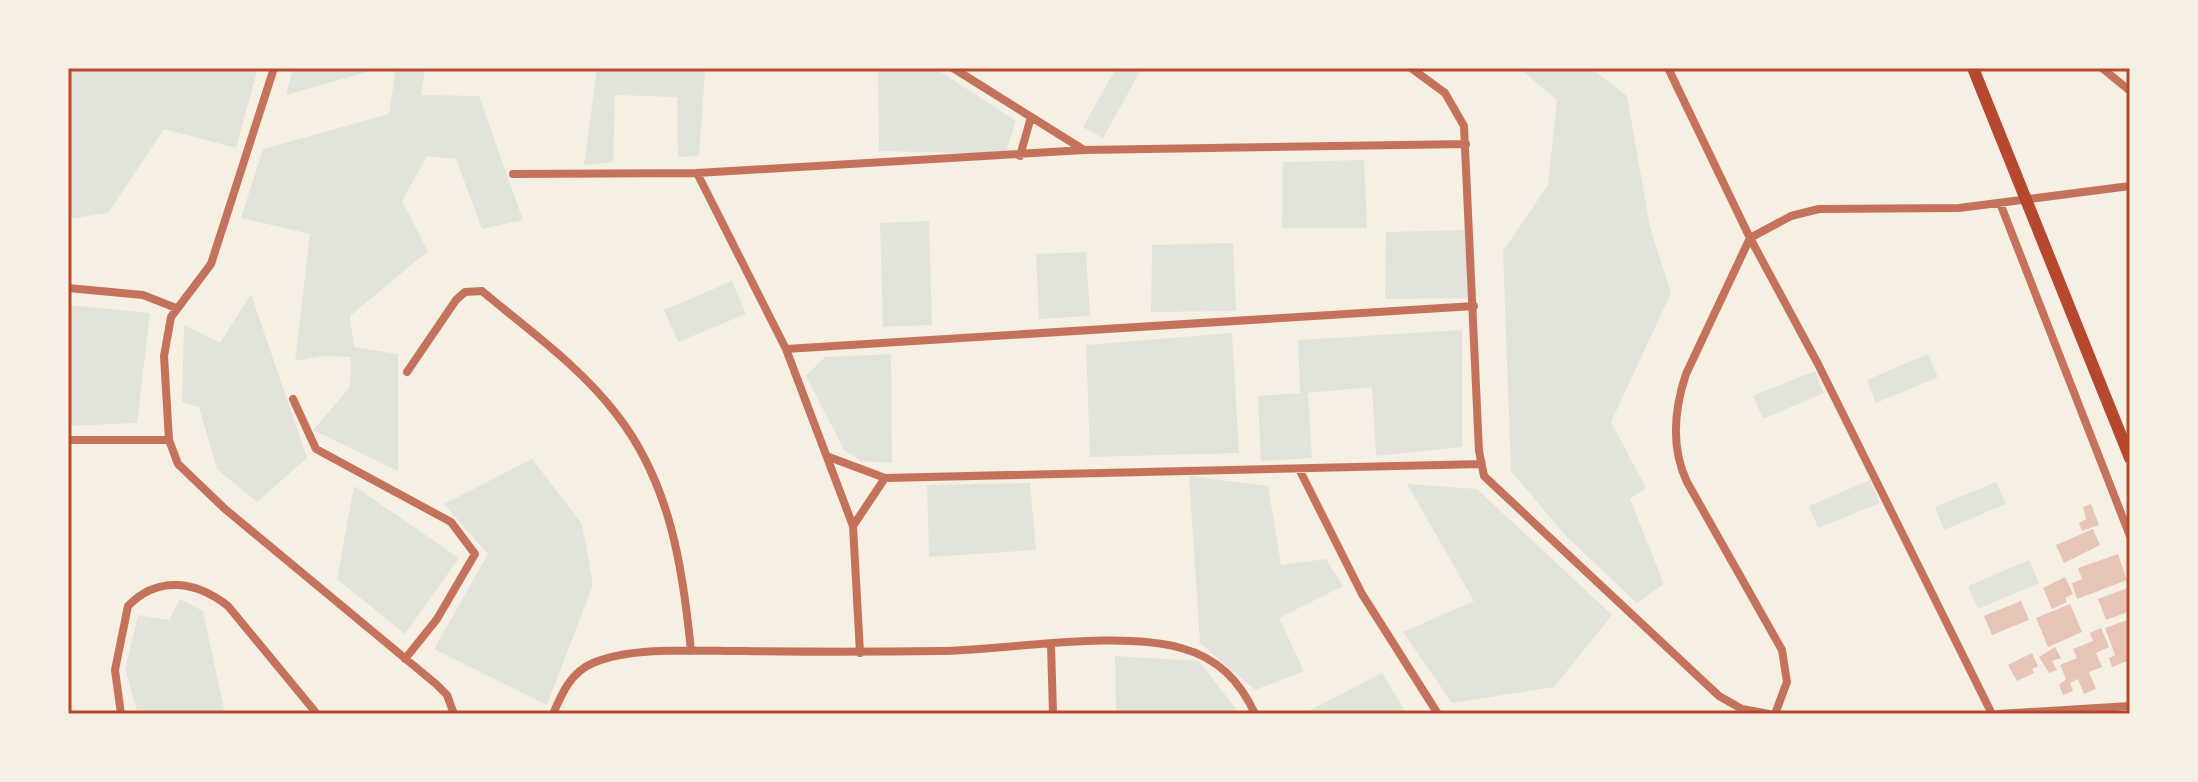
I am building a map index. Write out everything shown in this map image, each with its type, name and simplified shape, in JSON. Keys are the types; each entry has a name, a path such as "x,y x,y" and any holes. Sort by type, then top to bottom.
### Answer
{"main road":[{"path":"1973,68 2028,198 2130,458"}],"street":[{"path":"274,68 211,264 176,308 164,356 169,440 178,464 225,509 447,695 454,714"},
{"path":"953,68 1085,150"},
{"path":"1411,68 1445,93 1464,126 1481,464 1492,485 1719,696 1742,709 1769,714"},
{"path":"1668,68 1750,238 1818,364 1992,714"},
{"path":"2102,68 2130,91"},
{"path":"1020,156 1031,117"},
{"path":"513,174 697,173 1085,150 1466,144"},
{"path":"697,173 786,349 853,526 860,653"},
{"path":"1775,714 1787,682 1782,650 1687,482 1676,453 1679,398 1686,374 1750,238 1791,216 1819,209 1959,208 2130,186"},
{"path":"2000,203 2130,536"},
{"path":"68,288 143,295 176,308"},
{"path":"407,372 456,300 465,292 482,291 594,391 629,432 657,484 677,547 691,651"},
{"path":"786,349 1474,306"},
{"path":"293,399 316,449 451,522 475,554 437,619 405,659"},
{"path":"68,440 169,440"},
{"path":"829,457 885,478 1481,464"},
{"path":"1299,469 1362,594 1438,714"},
{"path":"853,526 885,478"},
{"path":"121,714 115,670 128,606 150,590 183,583 215,596 228,606 317,714"},
{"path":"553,714 567,684 594,662 691,651 860,653 1150,642 1181,648 1225,670 1240,685 1255,714"},
{"path":"1051,645 1053,714"},
{"path":"1998,714 2130,706"}],"shaded area":[{"path":"68,68 258,68 236,148 164,129 108,213 68,219"},
{"path":"293,68 381,68 286,95"},
{"path":"396,68 430,68 425,69 421,95 479,96 523,220 482,229 456,159 427,156 402,201 428,251 350,316 354,347 398,354 398,471 313,430 350,387 351,357 324,356 295,361 310,234 241,218 263,149 389,114"},
{"path":"597,68 700,68 705,72 699,156 678,157 677,97 615,95 613,162 584,165"},
{"path":"878,68 935,68 1016,121 1005,154 879,151"},
{"path":"1116,68 1142,68 1103,138 1083,127"},
{"path":"1519,68 1591,68 1627,96 1650,227 1671,293 1611,422 1646,488 1630,499 1664,584 1637,603 1566,536 1511,471 1503,251 1548,185 1557,100"},
{"path":"1364,160 1367,228 1282,228 1283,162"},
{"path":"929,221 932,325 883,327 880,223"},
{"path":"1467,230 1470,298 1385,299 1386,232"},
{"path":"1233,243 1236,311 1151,312 1152,245"},
{"path":"1086,252 1090,316 1039,319 1036,254"},
{"path":"732,281 746,314 678,342 664,310"},
{"path":"251,294 307,458 257,502 217,469 199,407 182,402 184,325 220,343"},
{"path":"68,305 150,313 137,423 68,426"},
{"path":"1462,330 1462,447 1376,456 1372,387 1308,393 1312,458 1261,461 1258,396 1300,393 1298,340"},
{"path":"1232,333 1239,453 1090,457 1086,345"},
{"path":"891,354 892,463 861,461 844,450 806,376 825,357"},
{"path":"1928,354 1938,377 1876,403 1867,380"},
{"path":"1815,371 1824,393 1763,419 1753,396"},
{"path":"532,459 582,524 593,585 547,705 434,649 488,554 444,504"},
{"path":"1189,476 1268,486 1281,565 1326,559 1343,586 1279,618 1304,671 1255,690 1200,643"},
{"path":"1870,480 1880,503 1818,528 1809,506"},
{"path":"1996,482 2006,504 1944,530 1935,507"},
{"path":"1030,483 1036,550 929,557 927,485"},
{"path":"1407,484 1477,489 1612,615 1554,687 1452,703 1403,632 1474,601"},
{"path":"354,486 459,558 405,634 337,579"},
{"path":"2029,560 2039,583 1978,609 1968,586"},
{"path":"180,599 203,611 225,714 138,714 125,669 138,615 169,620"},
{"path":"1115,656 1199,661 1240,714 1116,714"},
{"path":"1382,673 1407,714 1303,714"}],"building":[{"path":"2091,504 2099,525 2082,531 2079,523 2086,519 2083,507"},
{"path":"2093,529 2100,545 2064,563 2056,545"},
{"path":"2118,554 2127,580 2077,599 2072,583 2082,579 2078,568"},
{"path":"2065,577 2073,594 2065,598 2067,602 2052,609 2043,588"},
{"path":"2130,587 2130,611 2106,620 2098,599"},
{"path":"2021,601 2029,620 1992,635 1984,616"},
{"path":"2070,604 2082,632 2048,647 2036,618"},
{"path":"2130,619 2130,660 2112,667 2109,658 2115,655 2105,628"},
{"path":"2101,628 2109,647 2096,653 2102,667 2089,672 2096,689 2084,694 2078,679 2070,683 2073,691 2063,695 2059,685 2066,679 2060,665 2077,658 2073,649 2093,641 2090,633"},
{"path":"2055,647 2061,658 2052,661 2057,670 2049,673 2039,657"},
{"path":"2032,653 2038,666 2032,669 2034,673 2017,681 2008,665"}]}
